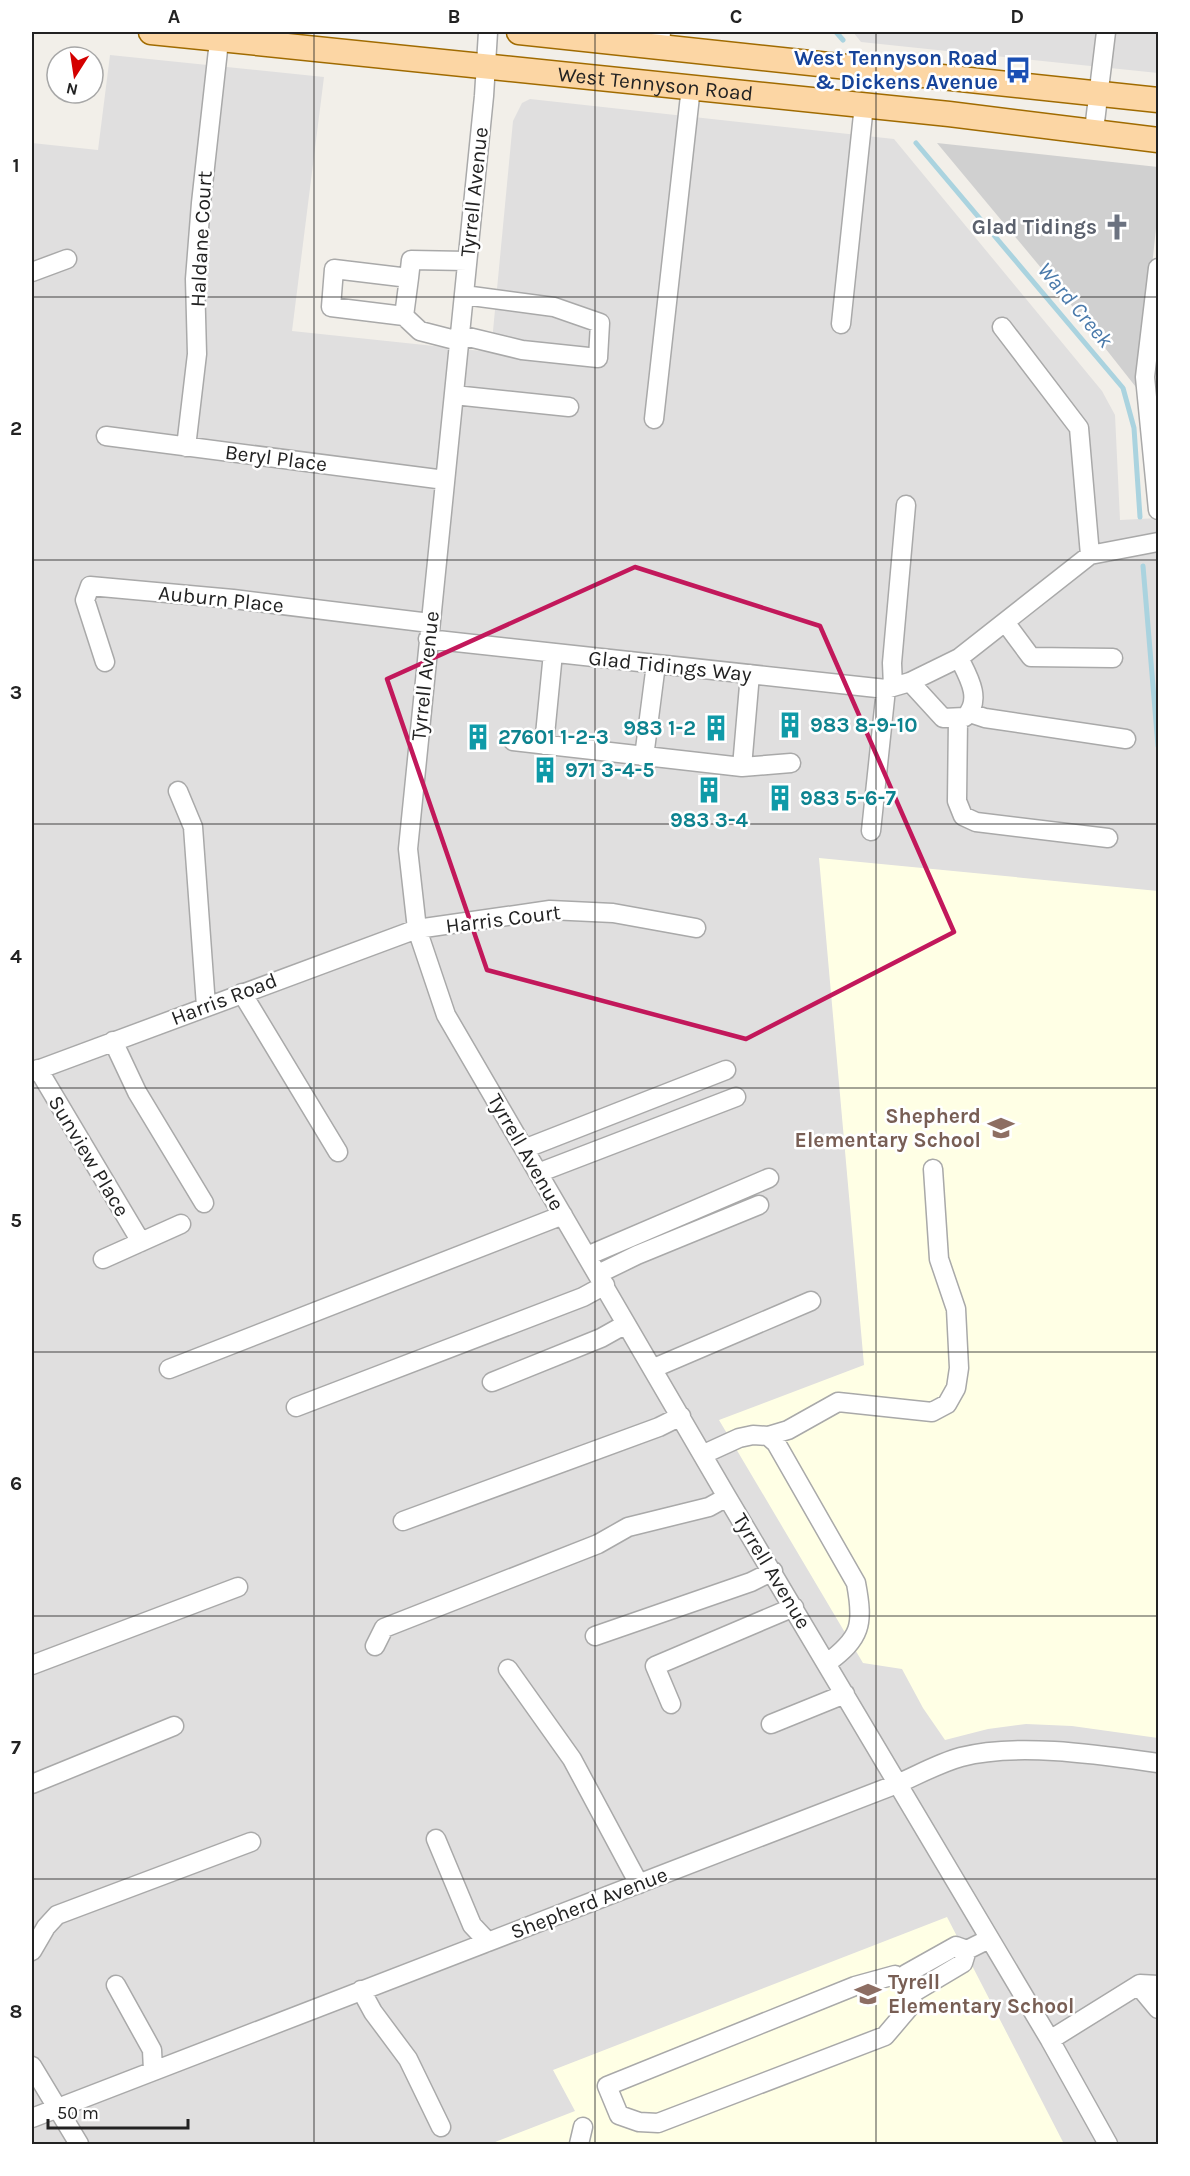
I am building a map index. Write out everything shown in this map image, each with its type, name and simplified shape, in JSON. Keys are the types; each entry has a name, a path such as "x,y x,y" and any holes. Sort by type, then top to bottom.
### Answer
{"main road":[{"name":"West Tennyson Road","path":"151,32 220,36 864,105 1094,130 1158,140"},
{"name":"West Tennyson Road","path":"519,32 661,39 1158,100"}],"street":[{"name":"Tyrrell Avenue","path":"488,32 487,66 408,849 417,929 446,1015 654,1368 727,1497 1050,2040 1108,2145"},
{"path":"1094,130 1106,32"},
{"name":"Haldane Court","path":"186,447 197,354 195,279 220,36"},
{"path":"654,419 692,87"},
{"path":"841,324 864,105"},
{"path":"32,272 67,259"},
{"path":"404,316 411,260 467,261"},
{"path":"1158,268 1145,377 1158,510"},
{"path":"409,278 334,269 331,307 404,316 420,331 522,350 598,358 600,322 554,307 464,295"},
{"path":"1002,327 1079,428 1090,555"},
{"path":"454,395 569,407"},
{"name":"Beryl Place","path":"106,436 445,480"},
{"path":"871,831 897,686 892,663 906,505"},
{"path":"897,686 959,658 1090,555 1158,542"},
{"name":"Auburn Place","path":"105,662 85,600 90,586 233,599 429,631"},
{"path":"1005,622 1031,657 1113,658"},
{"name":"Glad Tidings Way","path":"429,631 553,652 750,674 897,686"},
{"path":"544,745 553,652"},
{"path":"959,658 971,684 974,699 964,716 957,801 963,816 976,822 1108,838"},
{"path":"644,757 656,664"},
{"path":"742,767 750,674"},
{"path":"897,686 943,718 964,716 985,718 1126,739"},
{"path":"513,741 742,767 791,763"},
{"path":"178,791 193,827 206,1006"},
{"name":"Harris Court","path":"417,929 550,910 613,913 696,928"},
{"name":"Harris Road","path":"35,1070 417,929"},
{"path":"242,993 338,1152"},
{"path":"113,1041 137,1092 204,1203"},
{"name":"Sunview Place","path":"35,1070 141,1242"},
{"path":"524,1149 726,1070"},
{"path":"538,1173 736,1097"},
{"path":"704,1454 739,1438 753,1435 768,1437 788,1430 838,1402 932,1412 947,1404 956,1388 959,1368 956,1309 939,1259 933,1169"},
{"path":"587,1256 769,1178"},
{"path":"297,1407 583,1297 601,1279 637,1255 759,1205"},
{"path":"169,1369 563,1215"},
{"path":"103,1259 182,1224"},
{"path":"654,1368 811,1301"},
{"path":"492,1382 601,1338 626,1324"},
{"path":"403,1521 659,1427 681,1416"},
{"path":"768,1437 776,1443 856,1583 860,1601 858,1635 848,1647 826,1663"},
{"path":"375,1646 384,1628 598,1544 628,1527 709,1507 727,1497"},
{"path":"596,1636 751,1582 772,1571"},
{"path":"32,1665 238,1587"},
{"path":"671,1704 656,1666 794,1607"},
{"path":"508,1669 572,1759 639,1884"},
{"path":"771,1724 845,1694"},
{"path":"32,1784 174,1726"},
{"name":"Shepherd Avenue","path":"32,2118 962,1757 1012,1752 1083,1753 1158,1763"},
{"path":"436,1839 472,1925 488,1942"},
{"path":"32,1951 46,1927 57,1915 251,1842"},
{"path":"906,1987 913,2003 885,2036 658,2122 639,2122 619,2115 607,2086 855,1986 895,1975 906,1987 916,1991 963,1963 967,1950 989,1939"},
{"path":"116,1985 152,2050 153,2070"},
{"path":"1050,2040 1138,1985 1158,1985"},
{"path":"1138,1985 1158,2009"},
{"path":"361,1990 373,2012 408,2059 441,2127"},
{"path":"32,2066 78,2145"}],"highlighted area":[{"path":"635,567 820,626 954,932 746,1039 487,970 387,679"}],"shaded area":[{"path":"853,32 1158,32 1158,73 861,42"},
{"path":"110,55 324,77 292,331 491,352 513,121 522,103 530,99 894,139 1102,391 1115,415 1120,520 1158,518 1158,2144 32,2144 32,143 98,150"},
{"path":"937,143 1158,167 1158,209 1139,391 1057,287"},
{"name":"Shepherd Elementary School","path":"819,858 1158,891 1158,1738 1072,1726 1026,1724 988,1729 945,1740 923,1708 902,1669 863,1663 719,1420 864,1365"},
{"name":"Tyrell Elementary School","path":"947,1917 1064,2144 490,2144 575,2111 553,2070"}],"waterway":[{"name":"Ward Creek","path":"836,32 843,40"},
{"name":"Ward Creek","path":"916,143 1123,388 1134,428 1140,517"},
{"name":"Ward Creek","path":"1143,566 1158,746"}],"place":[{"name":"West Tennyson Road & Dickens Avenue","path":"1018,70"},
{"name":"Glad Tidings","path":"1117,227"},
{"name":"983 8-9-10","path":"790,725"},
{"name":"983 1-2","path":"716,728"},
{"name":"27601 1-2-3","path":"478,737"},
{"name":"971 3-4-5","path":"545,770"},
{"name":"983 3-4","path":"709,790"},
{"name":"983 5-6-7","path":"780,798"},
{"name":"Shepherd Elementary School","path":"1001,1128"},
{"name":"Tyrell Elementary School","path":"868,1994"}]}
